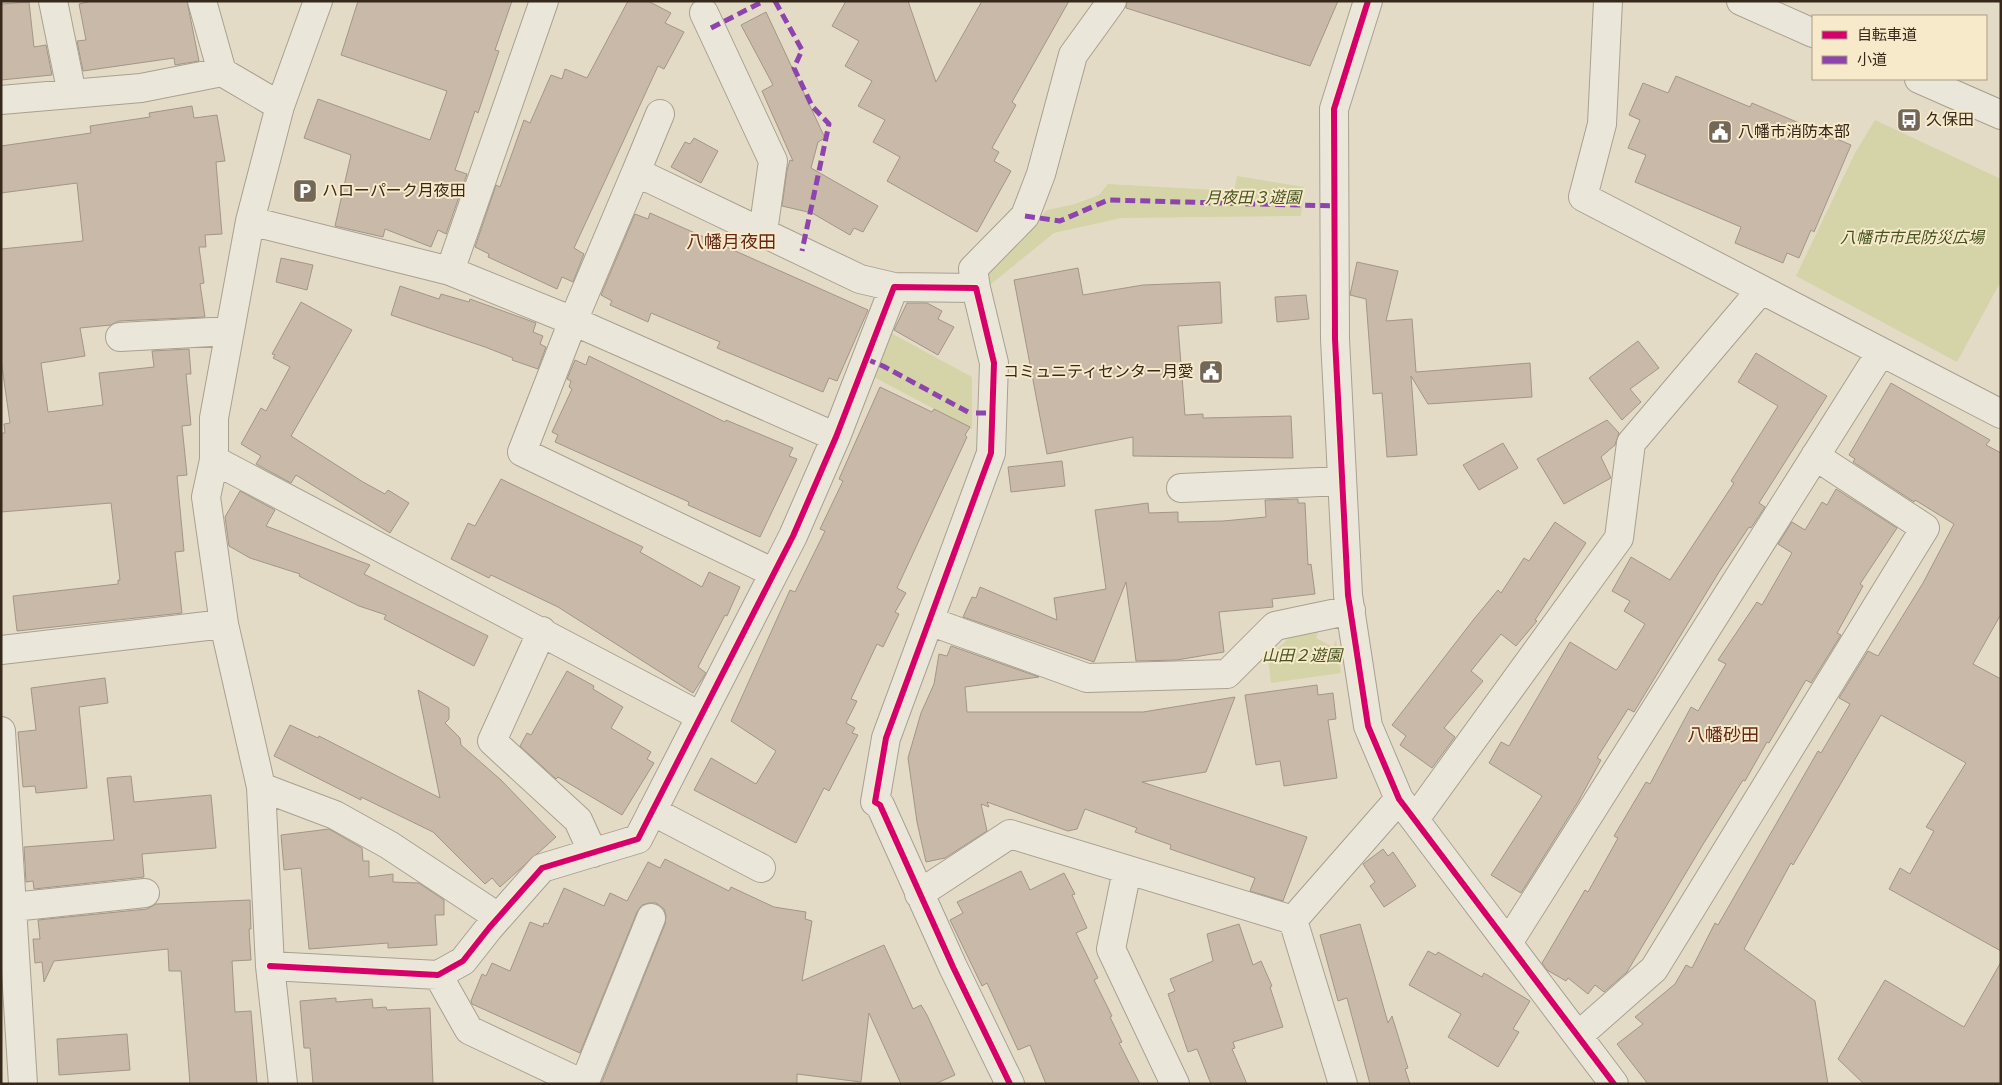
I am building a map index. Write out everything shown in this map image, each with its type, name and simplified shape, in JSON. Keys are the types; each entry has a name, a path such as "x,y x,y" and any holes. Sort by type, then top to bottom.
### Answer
{"street":[{"path":"53,1 72,94"},
{"path":"202,1 222,72"},
{"path":"283,1084 270,966 261,786 224,624 206,497 214,460 214,418 250,221 280,106 318,1"},
{"path":"450,271 544,1"},
{"path":"1010,1084 919,894 880,804 875,802 886,738 991,453 994,362 973,269 1025,216 1041,174 1073,55 1112,1"},
{"path":"1368,1 1334,109 1335,340 1342,481 1350,610 1368,726 1407,809 1614,1084"},
{"path":"1608,1 1602,124 1583,197 2001,414"},
{"path":"1741,1 1812,33"},
{"path":"704,12 773,161 763,232"},
{"path":"1,100 141,88 222,72 280,106"},
{"path":"1921,80 2001,114"},
{"path":"660,114 573,321 522,452 774,573"},
{"path":"636,172 860,279 894,287 976,288"},
{"path":"250,221 450,271 573,321 836,437"},
{"path":"270,966 438,975 464,961 498,918 542,868 638,839 793,536 836,437 894,287"},
{"path":"1293,920 1407,809 1619,538 1631,443 1761,290"},
{"path":"120,337 230,331"},
{"path":"1508,943 1881,352"},
{"path":"1578,1036 1654,969 1925,528 1815,456"},
{"path":"214,460 542,631 700,716"},
{"path":"1181,488 1342,481"},
{"path":"929,621 1087,678 1097,678 1226,674 1275,626 1350,610"},
{"path":"1,650 224,624"},
{"path":"542,631 492,741 578,820 593,853"},
{"path":"1,731 13,907 11,1038 24,1084"},
{"path":"261,786 335,816 389,845 498,918"},
{"path":"652,811 761,868"},
{"path":"919,894 1010,834 1293,920"},
{"path":"1127,870 1111,949 1175,1084"},
{"path":"13,907 145,893"},
{"path":"438,975 469,1030 584,1084 651,918"},
{"path":"1293,920 1344,1084"}],"green space":[{"name":"八幡市市民防災広場","path":"1875,120 2001,179 2001,281 1957,362 1796,276 1855,153"},
{"name":"月夜田３遊園","path":"1237,176 1304,187 1301,216 1121,218 1054,233 985,289 983,277 1047,210 1075,204 1099,195 1108,184 1234,191"},
{"path":"889,332 972,377 972,429 870,375"},
{"name":"山田２遊園","path":"1319,631 1316,638 1333,647 1336,640 1341,673 1271,683 1268,658 1291,636"}],"building":[{"path":"92,1 187,1 199,61 175,65 174,58 83,71 77,41 86,40 79,4"},
{"path":"358,1 512,1 495,50 499,51 478,113 475,111 455,170 467,174 446,234 438,230 431,247 385,229 383,237 335,226 351,155 304,138 318,99 430,140 447,91 341,55"},
{"path":"628,1 648,1 671,13 665,23 684,32 664,69 658,66 574,248 584,254 573,282 562,277 557,289 488,257 489,254 475,247 496,185 500,187 524,120 530,123 551,75 562,79 565,69 587,78"},
{"path":"846,1 908,1 936,82 982,1 1069,1 1012,102 1016,105 992,148 999,152 994,161 1011,171 977,232 887,181 900,157 873,142 885,120 858,106 872,81 845,66 859,41 832,26"},
{"path":"1127,1 1338,1 1310,66 1126,8"},
{"path":"29,2 34,47 46,45 52,75 1,80 1,4"},
{"path":"766,12 825,138 818,142 811,168 878,206 863,232 854,228 850,235 812,213 782,206 787,170 790,160 793,161 762,91 773,85 741,25"},
{"path":"1676,76 1750,107 1752,103 1851,145 1814,232 1811,230 1799,258 1787,253 1783,263 1735,243 1741,227 1635,182 1646,155 1628,148 1640,120 1629,115 1643,83 1668,93"},
{"path":"192,106 194,118 217,115 225,161 216,162 222,234 205,235 206,247 199,247 204,283 200,284 205,317 119,321 111,325 80,328 85,356 41,363 48,412 103,405 99,373 154,367 152,351 189,349 191,374 186,374 191,425 182,426 187,475 177,476 184,551 175,552 182,613 17,631 13,596 118,584 118,580 120,580 111,503 1,512 1,433 5,433 4,424 10,423 1,360 1,249 83,241 77,183 1,193 1,146 91,133 90,126 150,117 149,113"},
{"path":"694,138 718,151 701,183 671,167 685,142 690,144"},
{"path":"650,213 868,310 837,381 829,378 823,392 717,348 720,342 651,313 648,322 610,305 612,301 601,295 635,214 648,219"},
{"path":"281,258 313,265 307,290 276,282"},
{"path":"1357,262 1398,271 1386,321 1412,319 1416,372 1530,363 1532,397 1428,404 1411,376 1417,455 1387,457 1382,393 1373,394 1366,299 1350,295"},
{"path":"1078,268 1083,295 1143,285 1220,282 1222,323 1178,326 1185,415 1203,414 1203,418 1291,416 1293,458 1133,456 1133,437 1047,454 1014,280"},
{"path":"400,286 439,299 441,294 469,302 470,299 536,323 533,332 543,336 540,344 546,347 538,369 512,360 513,358 485,347 391,315"},
{"path":"1306,295 1309,319 1277,322 1275,297"},
{"path":"301,302 352,330 291,436 363,482 385,494 388,490 409,503 390,533 296,475 291,483 256,464 261,456 241,444 261,408 266,411 290,367 273,358 275,355 272,354"},
{"path":"907,303 927,303 942,311 938,319 954,327 938,355 894,330"},
{"path":"1638,341 1659,368 1630,389 1641,402 1622,420 1589,378"},
{"path":"1756,353 1827,396 1759,503 1765,507 1751,528 1749,527 1719,572 1634,712 1628,709 1597,758 1601,760 1578,802 1521,893 1491,875 1542,796 1489,763 1501,742 1509,746 1570,642 1616,670 1618,668 1645,624 1624,611 1630,601 1612,591 1631,557 1670,580 1734,483 1731,481 1778,406 1738,382"},
{"path":"589,356 725,422 726,420 793,448 789,456 797,459 760,537 688,505 689,502 555,442 558,435 552,432 572,389 569,387 571,381 567,379 575,360 586,365"},
{"path":"1891,383 1990,440 1986,445 2001,453 2001,614 1973,664 2001,679 2001,951 1889,889 1900,868 1910,874 1934,831 1926,827 1966,763 1881,715 1793,865 1791,863 1744,949 1815,1001 1828,1084 1648,1084 1617,1044 1643,1024 1635,1017 1675,984 1686,965 1692,968 1715,923 1718,925 1818,751 1821,753 1850,704 1839,698 1868,651 1878,656 1923,583 1954,524 1915,500 1914,502 1853,462 1855,459 1849,455"},
{"path":"880,387 932,412 934,409 970,427 897,588 906,593 895,612 899,614 883,647 877,644 851,699 857,701 846,723 855,728 852,733 858,735 829,791 824,788 796,843 694,790 711,758 756,784 776,751 731,721 790,590 795,592 825,531 820,529 843,481 839,479"},
{"path":"1607,420 1619,433 1615,445 1601,457 1611,478 1564,504 1537,459"},
{"path":"1503,443 1518,468 1479,490 1463,465"},
{"path":"1062,461 1065,486 1011,492 1008,467"},
{"path":"501,479 643,547 640,552 702,587 709,572 740,587 727,616 725,615 698,667 706,673 693,693 558,607 491,575 489,578 451,559 468,523 475,526"},
{"path":"1836,489 1897,528 1860,584 1863,586 1837,633 1841,635 1811,683 1806,680 1769,743 1767,742 1745,781 1743,780 1702,846 1627,972 1604,992 1595,985 1588,994 1568,978 1566,981 1547,970 1542,963 1585,890 1588,892 1618,838 1614,836 1646,782 1650,784 1691,707 1698,711 1726,664 1718,660 1757,602 1762,605 1792,553 1778,544 1792,522 1805,530 1822,502 1827,505"},
{"path":"240,491 275,510 266,526 370,565 364,574 488,636 474,666 384,619 386,615 359,606 299,576 300,574 250,558 229,546 225,517"},
{"path":"1298,499 1298,503 1305,503 1308,565 1311,564 1315,594 1272,599 1273,607 1219,612 1224,652 1177,660 1136,661 1126,582 1094,662 963,617 972,597 976,598 980,587 1057,620 1054,598 1106,589 1095,510 1148,503 1149,513 1178,512 1178,522 1223,521 1266,517 1265,500"},
{"path":"1555,522 1586,543 1535,620 1537,621 1516,646 1501,634 1471,671 1483,681 1444,728 1455,737 1432,768 1400,745 1406,736 1392,725 1474,619 1498,590 1501,593 1524,558 1529,561"},
{"path":"951,646 1039,677 965,687 967,712 1143,712 1235,697 1206,772 1142,782 1307,837 1283,901 1250,891 1255,878 1170,849 1171,845 1135,832 1137,828 1085,809 1077,829 1068,831 987,802 989,807 981,804 987,831 945,858 926,862 917,822 908,758 921,713 934,684 939,654 947,656"},
{"path":"567,671 594,686 593,689 623,707 611,728 651,752 647,759 654,763 622,815 558,777 556,779 520,746 527,733 531,735"},
{"path":"105,678 108,703 79,707 87,788 36,793 35,786 23,787 18,732 36,730 31,688"},
{"path":"1317,685 1318,695 1333,693 1336,719 1328,720 1337,778 1284,786 1280,761 1256,765 1245,695"},
{"path":"418,690 449,708 449,719 445,723 460,738 461,745 501,780 556,837 500,887 492,878 485,884 433,832 361,797 361,800 274,756 290,725 318,738 319,736 440,798"},
{"path":"131,776 134,802 211,795 216,848 142,854 144,877 34,889 33,881 26,882 24,847 114,840 107,778"},
{"path":"329,829 362,848 363,861 369,861 369,877 393,874 393,882 419,883 444,900 444,915 435,915 437,945 388,948 388,943 309,949 301,868 284,870 281,835"},
{"path":"1383,849 1388,856 1393,852 1416,886 1384,907 1370,886 1375,882 1363,864"},
{"path":"665,859 729,891 731,887 774,907 806,912 805,919 812,921 802,981 884,945 913,1009 921,1005 955,1075 935,1084 901,1084 869,1013 861,1082 797,1074 797,1084 601,1084 665,924 666,916 664,909 656,903 642,905 637,912 580,1053 472,1004 471,1001 482,974 486,976 492,963 510,971 530,922 543,927 544,923 548,924 564,888 604,906 610,893 627,901 648,862 660,868"},
{"path":"1021,871 1030,890 1064,873 1075,894 1072,895 1087,928 1076,933 1098,978 1094,980 1112,1016 1110,1017 1122,1042 1119,1043 1140,1084 1046,1084 1030,1045 1018,1050 987,983 982,986 950,920 963,913 957,902"},
{"path":"250,900 251,960 232,961 235,1012 251,1011 257,1084 190,1084 181,971 169,971 168,949 54,961 44,982 42,962 35,963 33,939 40,939 38,920 147,909 156,904"},
{"path":"1239,924 1253,965 1261,961 1272,986 1270,987 1283,1027 1233,1042 1235,1048 1232,1049 1247,1084 1211,1084 1197,1049 1188,1052 1168,994 1175,991 1170,979 1213,961 1207,934"},
{"path":"1360,924 1388,1023 1392,1016 1408,1068 1405,1069 1410,1084 1370,1084 1347,998 1338,1001 1320,935"},
{"path":"1428,951 1436,955 1438,952 1482,977 1484,973 1530,1001 1513,1029 1519,1032 1498,1067 1448,1037 1461,1014 1409,985"},
{"path":"2001,962 2001,1084 1864,1084 1838,1059 1885,980 1964,1027"},
{"path":"336,998 336,1002 372,999 373,1008 386,1007 387,1010 430,1008 433,1084 313,1084 310,1048 304,1048 300,1001"},
{"path":"127,1034 130,1070 59,1075 57,1039"}],"marked path":[{"path":"711,28 764,1"},
{"path":"775,1 802,50 794,68 812,106 829,124 802,251"},
{"path":"1025,216 1060,221 1108,200 1335,206"},
{"path":"866,359 883,366 968,412"},
{"path":"976,413 992,413"}],"cycle path":[{"path":"1368,1 1334,109 1335,339 1348,595 1368,726 1399,799 1614,1084"},
{"path":"270,966 438,975 463,961 489,928 542,868 638,839 793,536 836,437 894,287 976,288 994,363 991,453 886,738 875,802 880,805 953,967 1010,1084"}],"place":[{"name":"久保田","path":"1909,120"},
{"name":"八幡市消防本部","path":"1720,132"},
{"name":"ハローパーク月夜田","path":"305,191"},
{"name":"コミュニティセンター月愛","path":"1211,372"}],"district":[{"name":"八幡月夜田","path":"731,242"},
{"name":"八幡砂田","path":"1723,735"}]}
